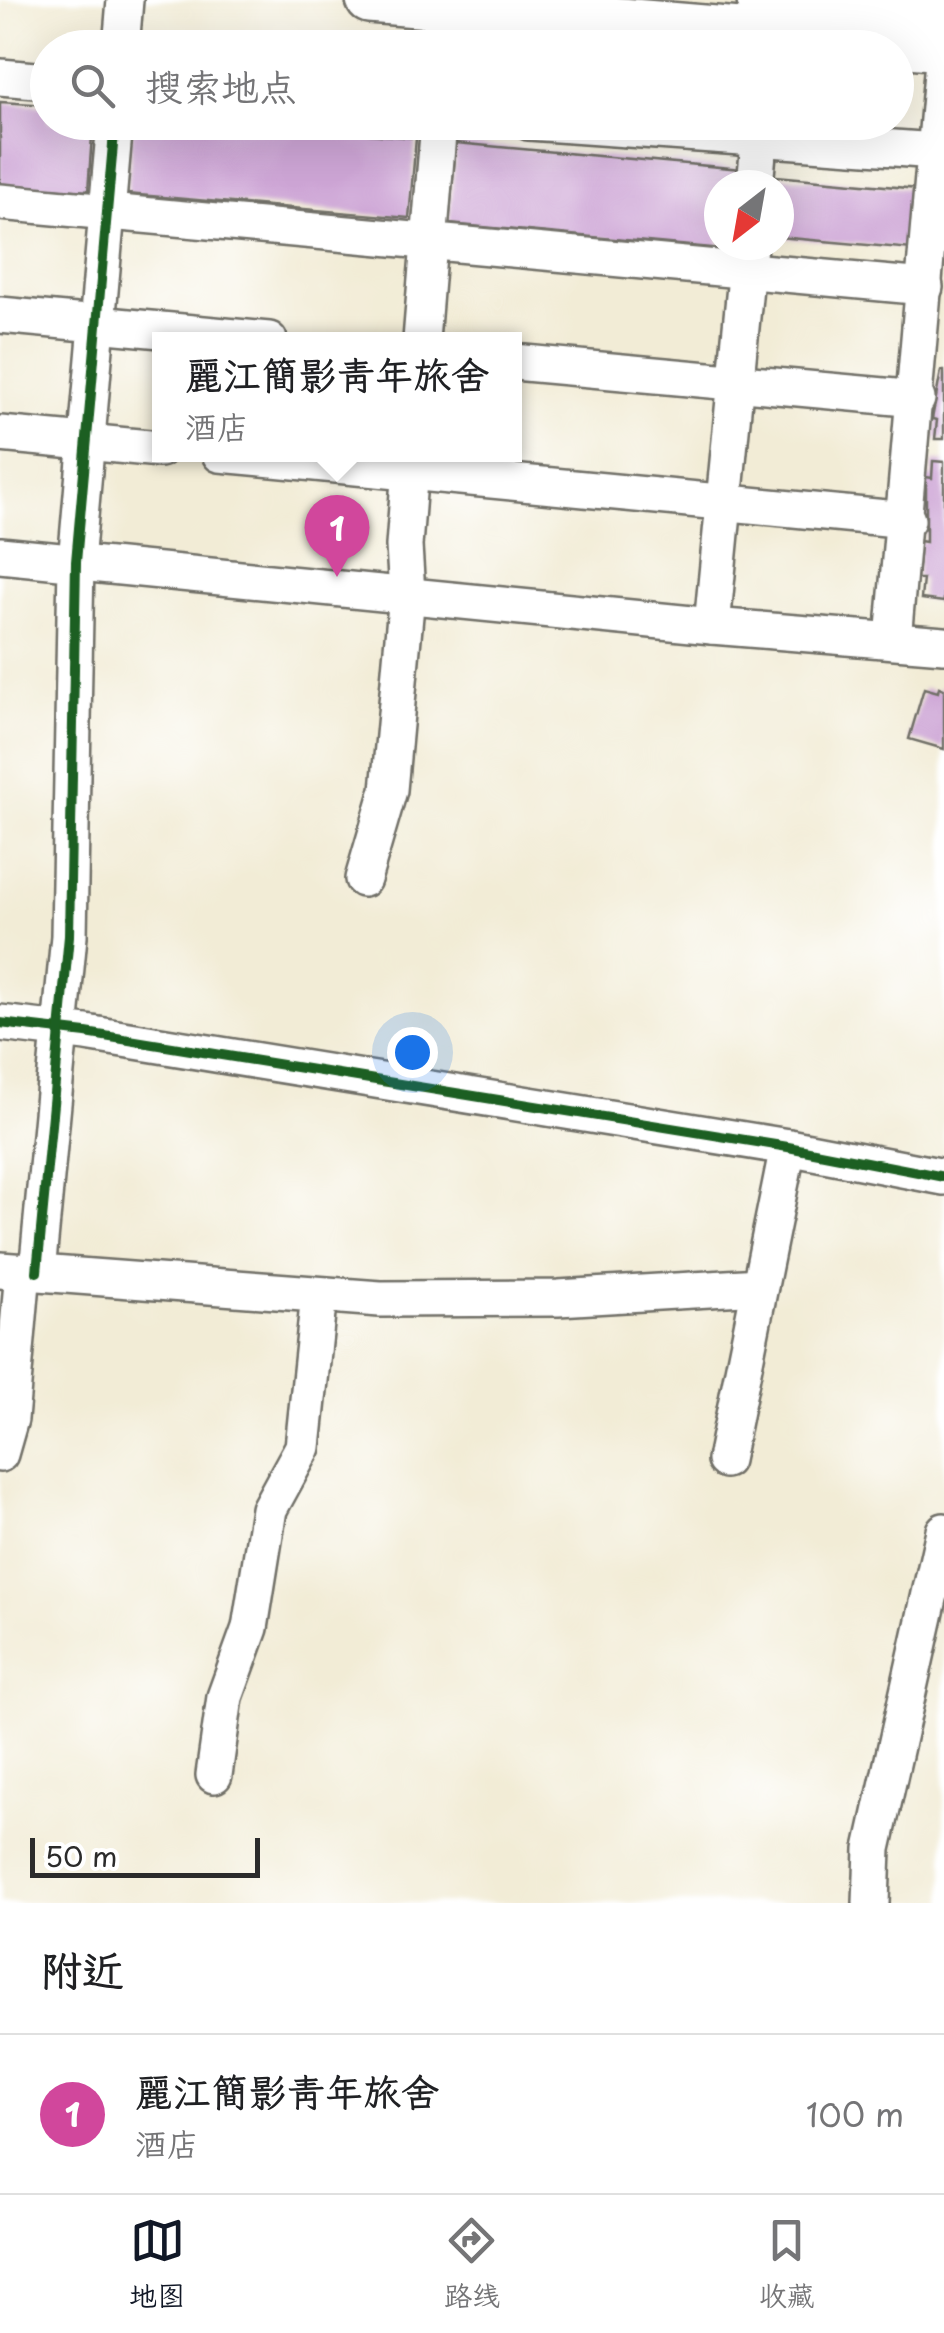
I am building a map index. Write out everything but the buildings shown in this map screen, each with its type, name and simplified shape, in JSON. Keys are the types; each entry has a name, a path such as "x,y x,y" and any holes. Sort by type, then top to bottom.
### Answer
{"main road":[{"path":"369,0 447,27 766,28 944,14"},
{"path":"914,45 944,48"}],"street":[{"path":"122,30 125,0"},
{"path":"894,640 944,48"},
{"path":"0,77 30,80"},
{"path":"0,1454 10,1419 20,1271 60,1030 69,936 76,562 113,140"},
{"path":"422,332 437,140"},
{"path":"756,170 759,140"},
{"path":"844,140 936,151"},
{"path":"0,202 429,241 704,256"},
{"path":"712,626 748,260"},
{"path":"760,260 925,287"},
{"path":"0,315 183,332"},
{"path":"522,363 916,400"},
{"path":"0,434 152,448"},
{"path":"372,462 907,520"},
{"path":"363,879 389,790 407,594 404,546 410,464"},
{"path":"0,555 712,626 944,644"},
{"path":"0,1023 788,1147 944,1177"},
{"path":"725,1460 788,1147"},
{"path":"20,1271 319,1295 469,1300 760,1286"},
{"path":"214,1774 225,1698 250,1628 269,1510 303,1447 319,1295"},
{"path":"871,1903 873,1848 944,1530"}],"cycle path":[{"path":"37,1272 69,936 76,562 113,140"},
{"path":"0,1023 86,1033 788,1147 944,1177"}],"place":[{"name":"麗江簡影青年旅舍","path":"337,577"}]}
